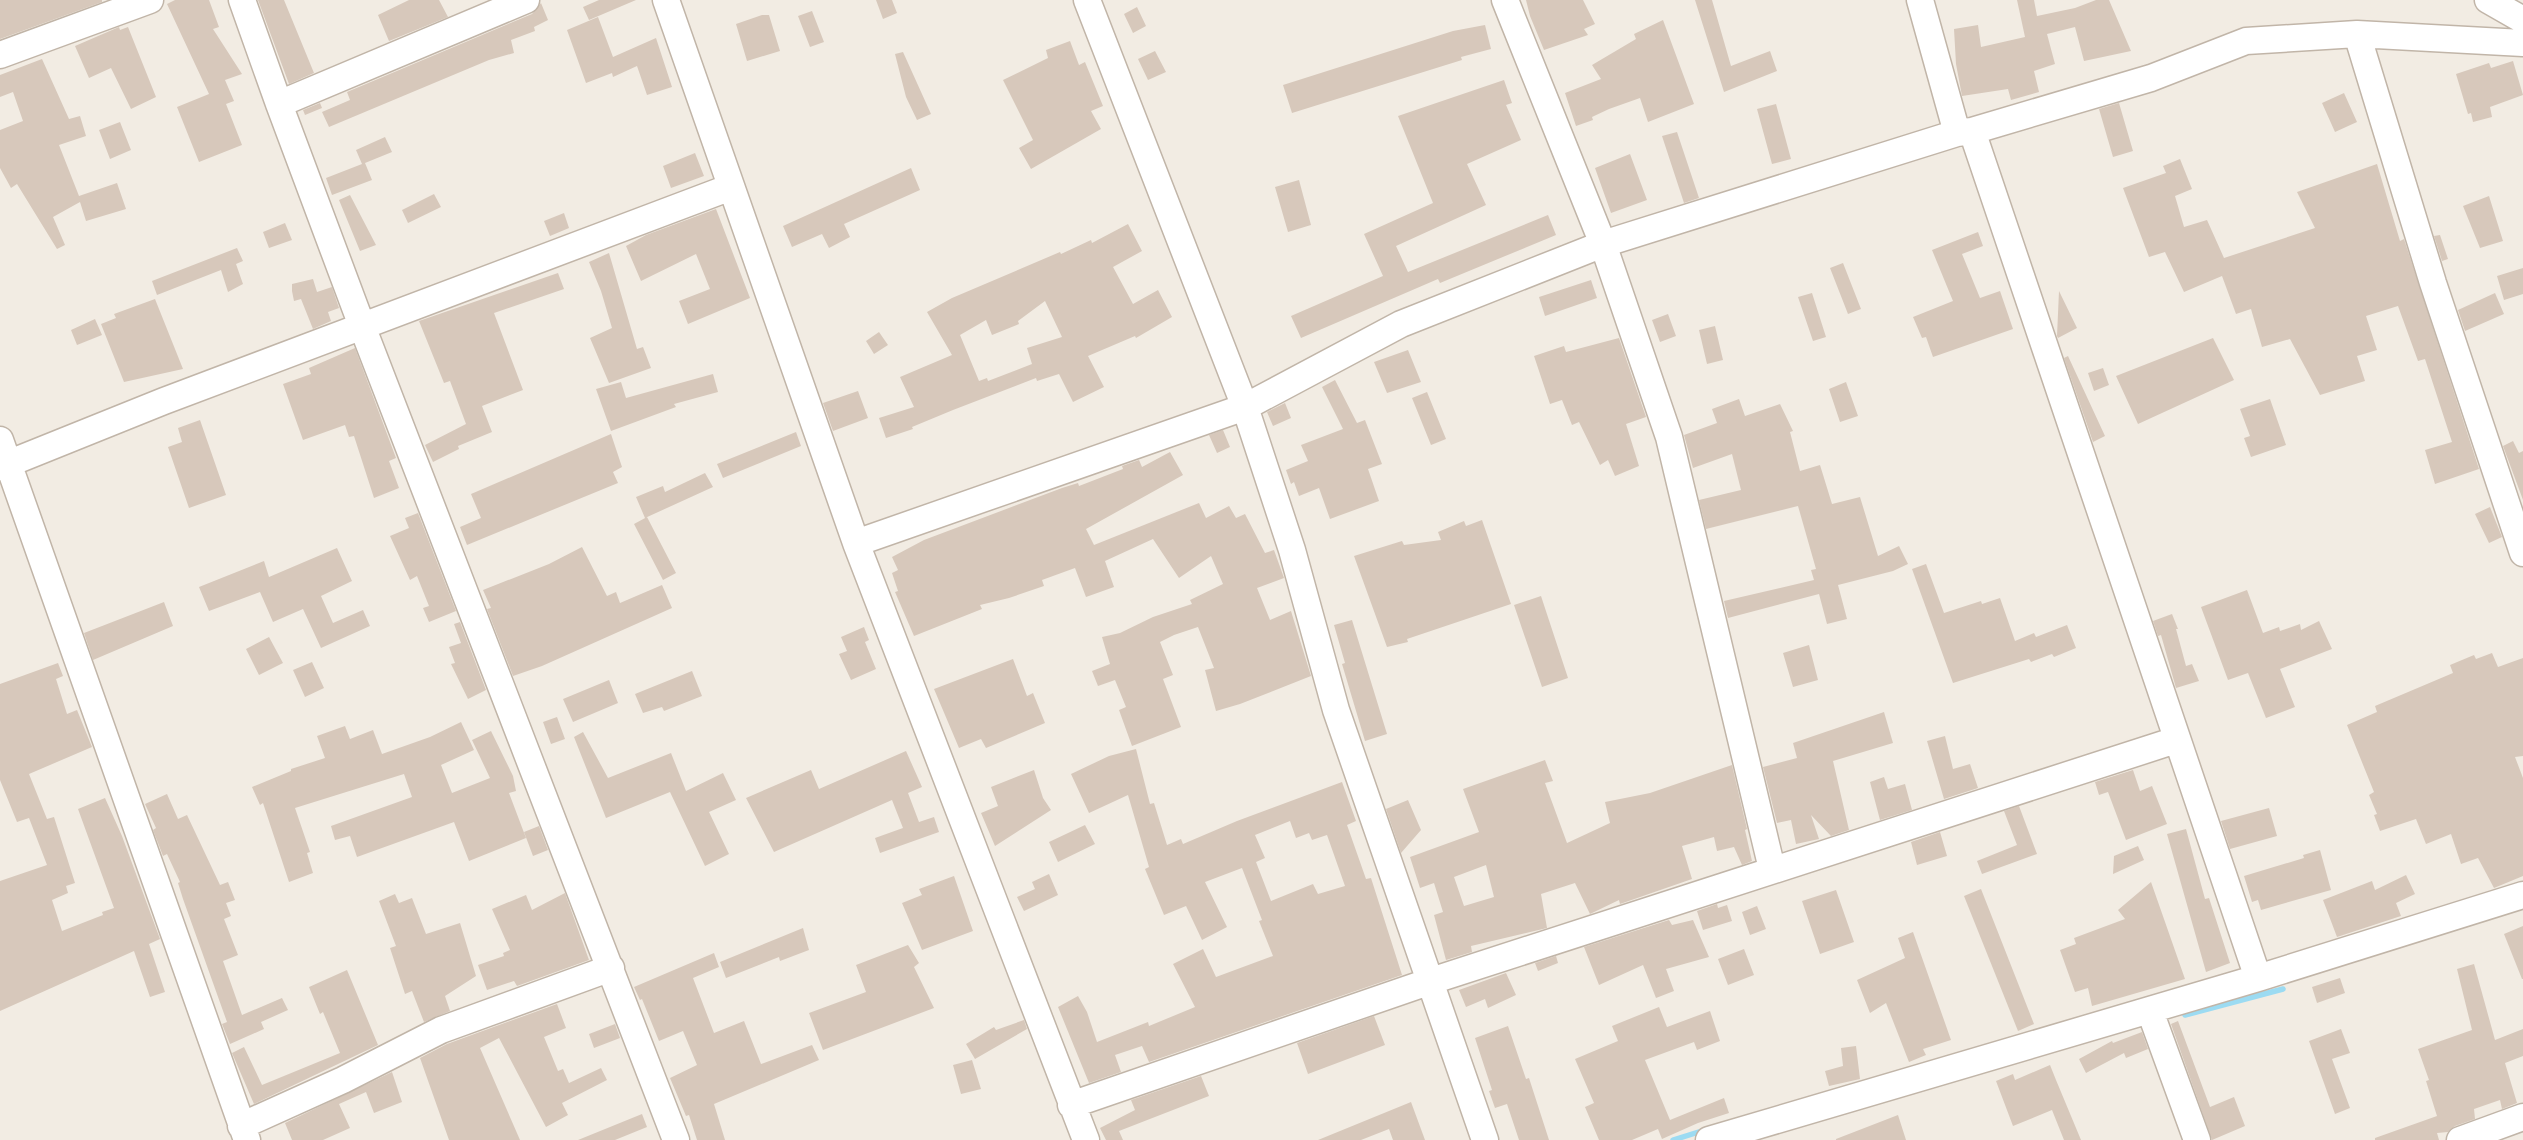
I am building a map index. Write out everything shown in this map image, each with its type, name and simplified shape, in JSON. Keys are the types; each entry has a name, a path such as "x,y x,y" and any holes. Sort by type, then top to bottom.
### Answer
{"street":[{"path":"0,56 150,0"},
{"path":"242,0 362,326 676,1140"},
{"path":"279,104 526,0"},
{"path":"666,0 856,543 1086,1140"},
{"path":"1087,0 1245,407 1292,550 1336,710 1485,1140"},
{"path":"1505,0 1603,244 1669,437 1772,869"},
{"path":"1920,0 2258,978"},
{"path":"2488,0 2523,20"},
{"path":"856,543 1245,407 1401,324 1603,244 1965,132 2151,78 2246,41 2357,34 2523,43"},
{"path":"2357,34 2433,283 2523,553"},
{"path":"611,968 441,1030 244,1133 3,457 164,401 731,187"},
{"path":"1071,1105 1431,981 1772,869 2176,740"},
{"path":"1709,1140 2150,1011 2523,895"},
{"path":"2150,1011 2197,1140"},
{"path":"2460,1140 2500,1133 2523,1117"}],"building":[{"path":"0,0 102,0 102,2 0,39"},
{"path":"175,0 209,0 219,27 213,29 242,74 225,80 234,101 226,104 242,145 199,162 177,107 209,94 167,4"},
{"path":"258,0 284,0 314,73 289,84"},
{"path":"409,0 439,0 448,17 389,41 378,15"},
{"path":"599,0 636,0 589,20 583,7"},
{"path":"876,0 892,0 897,13 883,19"},
{"path":"1526,0 1583,0 1595,24 1584,29 1588,35 1544,50 1530,16"},
{"path":"1695,0 1712,0 1731,66 1770,51 1777,71 1724,92"},
{"path":"2017,0 2034,0 2037,16 2075,8 2096,0 2109,0 2131,51 2084,61 2075,27 2047,34 2055,64 2034,71 2039,92 2011,100 2008,89 1962,96 1956,64 1954,29 1978,25 1981,47 2025,37"},
{"path":"541,3 548,20 534,27 535,31 511,40 514,53 489,60 329,127 322,112 350,100 347,92 532,14"},
{"path":"1137,7 1146,26 1133,33 1124,14"},
{"path":"812,11 824,42 810,47 798,16"},
{"path":"762,15 769,15 780,51 747,61 736,24"},
{"path":"598,17 613,57 656,38 672,87 647,95 637,66 613,77 612,73 586,83 567,30"},
{"path":"1663,20 1694,104 1648,122 1640,98 1609,109 1592,117 1593,120 1576,126 1565,93 1601,79 1592,65 1636,39 1634,34"},
{"path":"1485,25 1491,49 1461,57 1462,60 1292,113 1283,85 1453,31"},
{"path":"119,27 120,30 128,27 156,97 131,109 111,68 89,78 75,46"},
{"path":"1070,41 1079,65 1085,62 1103,106 1091,111 1101,129 1031,169 1019,148 1033,140 1003,80 1048,58 1046,50"},
{"path":"1155,51 1166,72 1148,80 1138,59"},
{"path":"903,52 931,114 917,120 906,97 895,54"},
{"path":"42,59 69,119 80,116 86,136 59,145 79,196 117,183 126,209 86,221 80,202 53,217 65,245 57,249 17,184 11,188 0,168 0,130 23,121 13,92 0,97 0,75"},
{"path":"2513,61 2523,95 2490,107 2492,117 2473,122 2471,113 2468,114 2456,74 2489,63 2491,68"},
{"path":"1504,80 1512,103 1506,105 1521,140 1467,164 1486,205 1396,246 1408,272 1548,215 1556,235 1440,283 1438,279 1301,338 1291,316 1383,276 1364,234 1433,203 1398,116"},
{"path":"2344,93 2357,122 2335,132 2322,103"},
{"path":"320,103 322,108 305,115 303,110"},
{"path":"2119,103 2133,151 2113,157 2099,109"},
{"path":"1776,104 1791,159 1772,164 1757,109"},
{"path":"120,122 131,150 110,159 99,130"},
{"path":"1677,132 1699,198 1684,203 1662,136"},
{"path":"385,137 392,152 365,163 372,180 332,195 326,178 362,164 356,150"},
{"path":"695,153 704,176 671,188 663,166"},
{"path":"1630,154 1647,200 1611,213 1595,168"},
{"path":"2180,159 2192,189 2175,196 2184,227 2207,220 2224,258 2315,228 2297,192 2377,164 2400,241 2404,239 2479,469 2435,484 2425,450 2452,442 2425,359 2418,361 2398,306 2366,316 2377,350 2357,356 2365,381 2320,395 2290,339 2262,347 2251,309 2236,314 2222,276 2184,292 2165,252 2149,257 2123,188 2166,173 2163,166"},
{"path":"911,168 920,190 844,224 850,237 829,248 822,234 792,247 783,226"},
{"path":"1299,180 1311,225 1288,232 1275,187"},
{"path":"434,194 441,207 408,223 402,210"},
{"path":"350,195 376,245 360,251 339,200"},
{"path":"2489,196 2503,241 2480,248 2463,206"},
{"path":"716,209 750,298 688,324 679,301 710,289 696,254 641,281 626,246 646,235"},
{"path":"564,213 569,228 550,236 544,221"},
{"path":"285,223 292,240 269,248 263,232"},
{"path":"1128,224 1142,251 1113,267 1133,304 1158,290 1172,317 1136,338 1135,336 1088,356 1104,387 1073,402 1059,374 1037,381 1036,378 912,427 913,429 886,438 879,418 914,407 900,377 952,355 927,312 952,298 1060,252 1061,254 1091,240 1092,243","holes":["1045,301 1062,337 1027,348 1032,364 988,381 987,378 979,381 960,335 986,320 992,335 1019,324 1018,321"]},
{"path":"1978,232 1983,246 1962,254 1980,298 2000,291 2013,329 1933,357 1926,337 1922,338 1913,317 1953,301 1932,250"},
{"path":"2440,235 2448,259 2442,261 2434,236"},
{"path":"237,248 243,261 236,264 243,284 228,292 221,270 157,295 152,281"},
{"path":"609,253 637,349 643,347 651,368 609,383 590,338 612,328 601,291 589,262"},
{"path":"1843,263 1861,309 1848,314 1830,268"},
{"path":"2523,268 2523,294 2504,300 2497,276"},
{"path":"558,273 564,289 494,313 523,390 482,406 492,432 458,446 459,449 433,462 425,445 466,424 450,381 444,383 419,321"},
{"path":"313,279 317,292 332,287 339,308 328,312 331,321 313,329 301,299 294,301 292,284"},
{"path":"1591,280 1597,298 1545,316 1539,297"},
{"path":"2059,291 2077,328 2058,338 2057,336"},
{"path":"1812,293 1826,337 1813,341 1798,297"},
{"path":"2495,293 2504,314 2465,331 2458,310"},
{"path":"155,299 183,369 124,382 101,324 116,318 114,314"},
{"path":"1668,314 1676,336 1660,342 1652,320"},
{"path":"95,319 102,335 77,345 71,330"},
{"path":"1715,326 1723,360 1707,364 1699,330"},
{"path":"879,332 888,345 874,354 866,341"},
{"path":"1619,338 1646,417 1626,424 1639,466 1615,476 1608,460 1600,465 1579,422 1572,425 1562,400 1550,404 1534,356 1564,346 1566,352"},
{"path":"2213,338 2234,380 2138,424 2116,376"},
{"path":"355,348 396,458 389,461 399,488 374,498 354,436 349,437 345,425 303,440 283,384 311,374 309,368"},
{"path":"1408,350 1421,382 1387,393 1374,362"},
{"path":"2068,356 2105,436 2093,442 2064,358"},
{"path":"2103,368 2109,385 2094,391 2088,373"},
{"path":"713,374 718,392 674,404 676,407 611,431 596,389 621,382 626,398"},
{"path":"1335,380 1357,423 1365,420 1382,464 1368,469 1379,501 1330,519 1319,488 1299,496 1294,482 1291,484 1286,470 1308,461 1301,445 1343,429 1322,387"},
{"path":"1846,382 1858,416 1840,422 1829,389"},
{"path":"858,391 868,418 833,431 823,403"},
{"path":"1427,392 1446,439 1431,445 1412,398"},
{"path":"1739,399 1745,416 1780,404 1793,431 1790,432 1800,471 1820,465 1832,504 1860,497 1878,556 1899,546 1908,564 1893,571 1838,585 1847,619 1827,624 1819,594 1728,618 1724,601 1814,580 1811,570 1816,569 1798,506 1706,529 1699,500 1741,490 1732,454 1693,468 1684,435 1717,423 1712,409"},
{"path":"2270,399 2286,445 2251,457 2244,438 2250,436 2240,409"},
{"path":"1285,403 1291,418 1273,426 1267,412"},
{"path":"200,420 226,495 189,508 168,447 182,442 178,428"},
{"path":"1223,430 1230,447 1217,453 1209,435"},
{"path":"796,432 801,446 723,478 717,464"},
{"path":"611,434 622,467 613,472 618,483 467,545 460,527 481,518 471,494"},
{"path":"2513,441 2519,453 2523,451 2523,500 2503,446"},
{"path":"1170,452 1183,475 1086,529 1094,545 1199,503 1206,518 1229,506 1236,518 1245,514 1265,553 1274,550 1284,578 1257,588 1270,620 1291,611 1311,676 1240,704 1216,711 1205,670 1214,668 1198,627 1174,635 1160,642 1173,675 1163,679 1181,727 1132,746 1119,710 1126,707 1115,680 1098,686 1092,671 1110,664 1102,637 1120,633 1153,617 1192,604 1190,600 1223,584 1211,556 1179,578 1153,539 1105,561 1114,587 1086,597 1075,568 1042,580 1044,586 1009,598 980,605 982,609 914,636 895,592 898,591 892,573 898,570 892,557 924,540 1062,488 1078,483 1079,486 1123,469 1122,466 1139,460 1142,467"},
{"path":"705,473 713,487 645,518 636,497 663,486 665,492"},
{"path":"2490,507 2502,537 2489,543 2475,514"},
{"path":"418,513 456,611 429,622 423,608 429,606 417,576 410,580 390,536 409,528 405,518"},
{"path":"647,517 676,573 663,580 634,524"},
{"path":"1482,520 1511,604 1407,639 1408,642 1387,647 1354,556 1402,541 1404,545 1441,540 1438,532 1464,521 1466,526"},
{"path":"582,547 607,596 616,592 620,603 662,585 672,608 542,666 513,676 487,609 491,608 483,590 549,564"},
{"path":"337,548 352,581 321,596 333,623 363,610 370,626 321,648 303,609 273,622 260,592 209,611 199,587 264,561 269,577"},
{"path":"1926,564 1944,613 1981,601 1982,604 2000,598 2015,641 2034,633 2036,637 2067,625 2076,648 2054,657 2052,654 2031,662 2029,659 1953,683 1912,569"},
{"path":"2247,590 2263,633 2279,627 2280,631 2300,624 2301,630 2319,621 2332,649 2280,669 2295,707 2266,718 2248,673 2228,680 2201,607"},
{"path":"1541,596 1568,678 1542,687 1514,605"},
{"path":"164,602 173,626 93,660 84,633"},
{"path":"2172,614 2178,629 2176,629 2186,666 2192,664 2199,681 2176,688 2161,635 2158,636 2153,621"},
{"path":"1352,620 1387,734 1365,741 1342,664 1345,663 1334,625"},
{"path":"460,622 486,690 468,699 451,664 455,663 449,647 461,643 454,624"},
{"path":"864,627 869,640 865,642 876,669 851,680 839,654 847,651 841,637"},
{"path":"269,637 283,663 259,675 246,649"},
{"path":"1809,645 1818,680 1793,687 1783,653"},
{"path":"2492,653 2498,667 2523,658 2523,756 2515,757 2523,778 2523,876 2494,888 2478,858 2461,864 2451,834 2426,844 2416,819 2380,831 2374,815 2377,814 2369,795 2374,792 2347,725 2377,712 2375,706 2453,673 2450,665 2474,655 2476,659"},
{"path":"1013,659 1027,696 1033,693 1045,723 986,748 981,739 959,748 934,689"},
{"path":"312,662 324,688 305,697 293,670"},
{"path":"58,663 63,676 56,679 67,714 77,710 92,747 29,774 47,819 54,817 75,883 66,886 68,893 52,900 62,931 103,915 102,912 114,908 78,809 105,798 122,836 160,939 149,944 165,992 150,997 134,951 0,1011 0,881 47,865 29,818 17,822 0,780 0,684"},
{"path":"692,671 702,696 664,711 662,707 643,713 635,694"},
{"path":"609,680 618,703 573,722 563,699"},
{"path":"1884,712 1893,743 1833,761 1849,830 1831,836 1811,815 1819,839 1796,844 1791,820 1777,823 1763,767 1797,758 1793,743"},
{"path":"557,717 565,739 551,744 543,722"},
{"path":"461,722 474,750 441,765 452,793 490,778 472,740 491,731 513,776 516,791 509,793 526,838 469,861 454,822 357,857 350,836 335,840 331,826 412,797 404,774 295,808 310,852 307,853 313,873 289,882 263,803 260,805 252,787 291,771 291,769 325,758 317,736 345,726 350,739 373,730 382,754 430,737"},
{"path":"583,732 608,778 671,753 686,791 723,773 736,800 709,812 729,854 705,866 670,792 606,818 574,737"},
{"path":"1945,736 1953,769 1970,764 1978,788 1944,799 1927,741"},
{"path":"1136,749 1150,804 1154,803 1167,845 1181,839 1183,844 1237,821 1342,782 1356,821 1347,825 1366,879 1371,878 1402,975 1149,1062 1142,1046 1115,1055 1121,1072 1089,1083 1058,1007 1078,996 1087,1012 1097,1042 1148,1022 1149,1026 1195,1007 1173,964 1203,949 1216,977 1273,956 1259,921 1262,920 1242,868 1205,882 1227,927 1202,940 1186,906 1164,915 1145,869 1149,867 1128,795 1089,813 1071,774 1109,756","holes":["1290,821 1296,838 1309,833 1312,840 1327,835 1345,886 1318,894 1313,884 1271,901 1256,862 1265,858 1255,835"]},
{"path":"906,751 922,787 908,793 919,822 934,817 939,832 880,853 875,838 903,828 892,800 774,852 746,798 811,770 819,789"},
{"path":"1545,760 1553,781 1545,783 1567,843 1610,823 1605,802 1650,793 1732,765 1747,829 1745,830 1752,861 1742,865 1734,847 1717,851 1714,837 1682,846 1692,879 1620,904 1619,900 1590,914 1575,883 1541,894 1547,928 1471,946 1472,952 1446,960 1434,915 1443,912 1434,883 1420,888 1410,857 1479,832 1463,789","holes":["1486,865 1494,897 1464,906 1454,877"]},
{"path":"1034,770 1043,798 1051,810 995,846 981,813 998,806 991,787"},
{"path":"2133,770 2140,791 2152,786 2167,824 2126,840 2108,792 2099,795 2095,782"},
{"path":"1884,777 1888,789 1905,784 1912,810 1880,820 1870,782"},
{"path":"167,794 178,819 187,815 220,885 228,882 235,900 226,903 231,916 224,919 238,955 223,961 242,1015 282,998 288,1010 261,1022 264,1029 230,1044 222,1024 227,1022 183,899 178,883 180,882 167,854 163,856 153,830 156,828 145,804"},
{"path":"1408,800 1421,830 1401,853 1386,809"},
{"path":"2019,806 2037,854 1982,874 1977,861 2017,845 2004,811"},
{"path":"2269,808 2277,836 2230,849 2221,821"},
{"path":"1085,825 1095,844 1058,862 1049,842"},
{"path":"539,826 548,850 533,856 524,832"},
{"path":"2186,829 2205,899 2209,898 2230,963 2206,972 2167,834"},
{"path":"1940,832 1947,856 1917,865 1911,842"},
{"path":"2138,846 2144,860 2113,874 2114,856"},
{"path":"2320,850 2331,890 2261,910 2258,900 2252,902 2244,876 2304,858 2303,855"},
{"path":"1049,874 1058,895 1024,911 1017,897 1035,889 1032,882"},
{"path":"2406,875 2415,894 2396,903 2401,916 2337,937 2323,900 2372,881 2375,890"},
{"path":"954,876 973,931 922,950 902,903 922,895 919,889"},
{"path":"2151,882 2185,979 2092,1006 2088,988 2075,992 2060,950 2076,944 2074,938 2125,919 2118,910"},
{"path":"1981,889 2034,1024 2018,1031 1964,896"},
{"path":"1836,890 1854,942 1820,954 1802,901"},
{"path":"565,893 589,960 517,986 514,981 487,990 478,965 504,956 503,953 510,950 492,909 526,895 532,910"},
{"path":"395,894 399,903 412,898 426,934 460,923 476,976 445,996 450,1011 424,1022 412,991 405,994 390,948 396,946 379,901"},
{"path":"1717,904 1718,908 1727,905 1732,921 1703,930 1697,911"},
{"path":"1757,906 1766,929 1750,935 1742,912"},
{"path":"1669,920 1672,925 1693,920 1709,957 1666,969 1674,991 1656,998 1643,965 1599,985 1584,947"},
{"path":"2523,926 2523,979 2522,979 2504,934"},
{"path":"803,928 809,950 780,961 779,957 726,978 720,962"},
{"path":"1913,932 1951,1040 1923,1049 1926,1055 1909,1062 1886,1003 1870,1013 1857,980 1905,958 1898,938"},
{"path":"908,945 919,963 914,967 934,1008 823,1050 809,1013 866,992 856,965"},
{"path":"1744,949 1754,975 1728,985 1718,959"},
{"path":"714,953 719,967 693,978 714,1033 744,1021 761,1064 812,1045 819,1060 714,1104 725,1140 697,1140 689,1115 686,1116 670,1078 697,1065 683,1031 659,1041 642,999 640,1000 634,987"},
{"path":"1556,956 1558,963 1538,971 1535,963"},
{"path":"2474,964 2495,1040 2523,1029 2523,1056 2505,1063 2517,1103 2502,1109 2500,1100 2474,1109 2475,1119 2455,1126 2448,1132 2437,1133 2439,1140 2375,1140 2375,1138 2437,1116 2426,1081 2429,1080 2418,1049 2472,1030 2457,969"},
{"path":"347,970 378,1045 254,1104 232,1053 244,1047 262,1085 340,1053 323,1012 320,1014 309,987"},
{"path":"1506,973 1516,995 1488,1008 1485,999 1466,1007 1459,990"},
{"path":"2340,978 2345,993 2317,1003 2312,987"},
{"path":"557,1004 566,1028 544,1037 558,1071 563,1069 569,1083 601,1068 607,1080 562,1103 568,1115 546,1127 499,1038 480,1048 520,1140 449,1140 420,1058 447,1044"},
{"path":"1659,1007 1667,1027 1710,1011 1720,1041 1697,1050 1694,1042 1645,1060 1670,1120 1724,1098 1729,1113 1698,1123 1662,1139 1658,1129 1632,1140 1599,1140 1585,1107 1594,1103 1575,1059 1618,1041 1612,1026"},
{"path":"1374,1016 1385,1045 1308,1074 1297,1043"},
{"path":"1024,1020 1027,1029 975,1059 966,1044 994,1027 996,1030"},
{"path":"2178,1021 2210,1107 2234,1097 2245,1126 2212,1140 2171,1024"},
{"path":"615,1024 620,1038 594,1048 589,1034"},
{"path":"1508,1026 1526,1079 1529,1078 1549,1140 1519,1140 1507,1104 1495,1108 1489,1091 1492,1090 1475,1038"},
{"path":"2341,1029 2350,1053 2332,1059 2350,1108 2335,1114 2309,1041"},
{"path":"2142,1032 2148,1049 2126,1058 2124,1053 2086,1073 2079,1059 2112,1041 2113,1043"},
{"path":"1856,1046 1860,1079 1829,1086 1825,1071 1843,1066 1841,1048"},
{"path":"972,1060 981,1089 961,1094 953,1065"},
{"path":"2050,1065 2081,1140 2064,1140 2052,1110 2013,1126 1996,1081 2013,1074 2015,1080"},
{"path":"392,1072 402,1102 374,1113 366,1092 339,1104 350,1128 323,1140 292,1140 285,1123"},
{"path":"1201,1076 1209,1096 1119,1131 1123,1140 1106,1140 1100,1128 1135,1110 1131,1100"},
{"path":"1411,1102 1425,1140 1393,1140 1389,1129 1361,1140 1318,1140"},
{"path":"642,1114 647,1127 615,1140 578,1140"},
{"path":"1898,1115 1906,1140 1836,1140 1836,1139"}],"waterway":[{"path":"2185,1015 2283,989"},
{"path":"1673,1140 1705,1130"}]}
